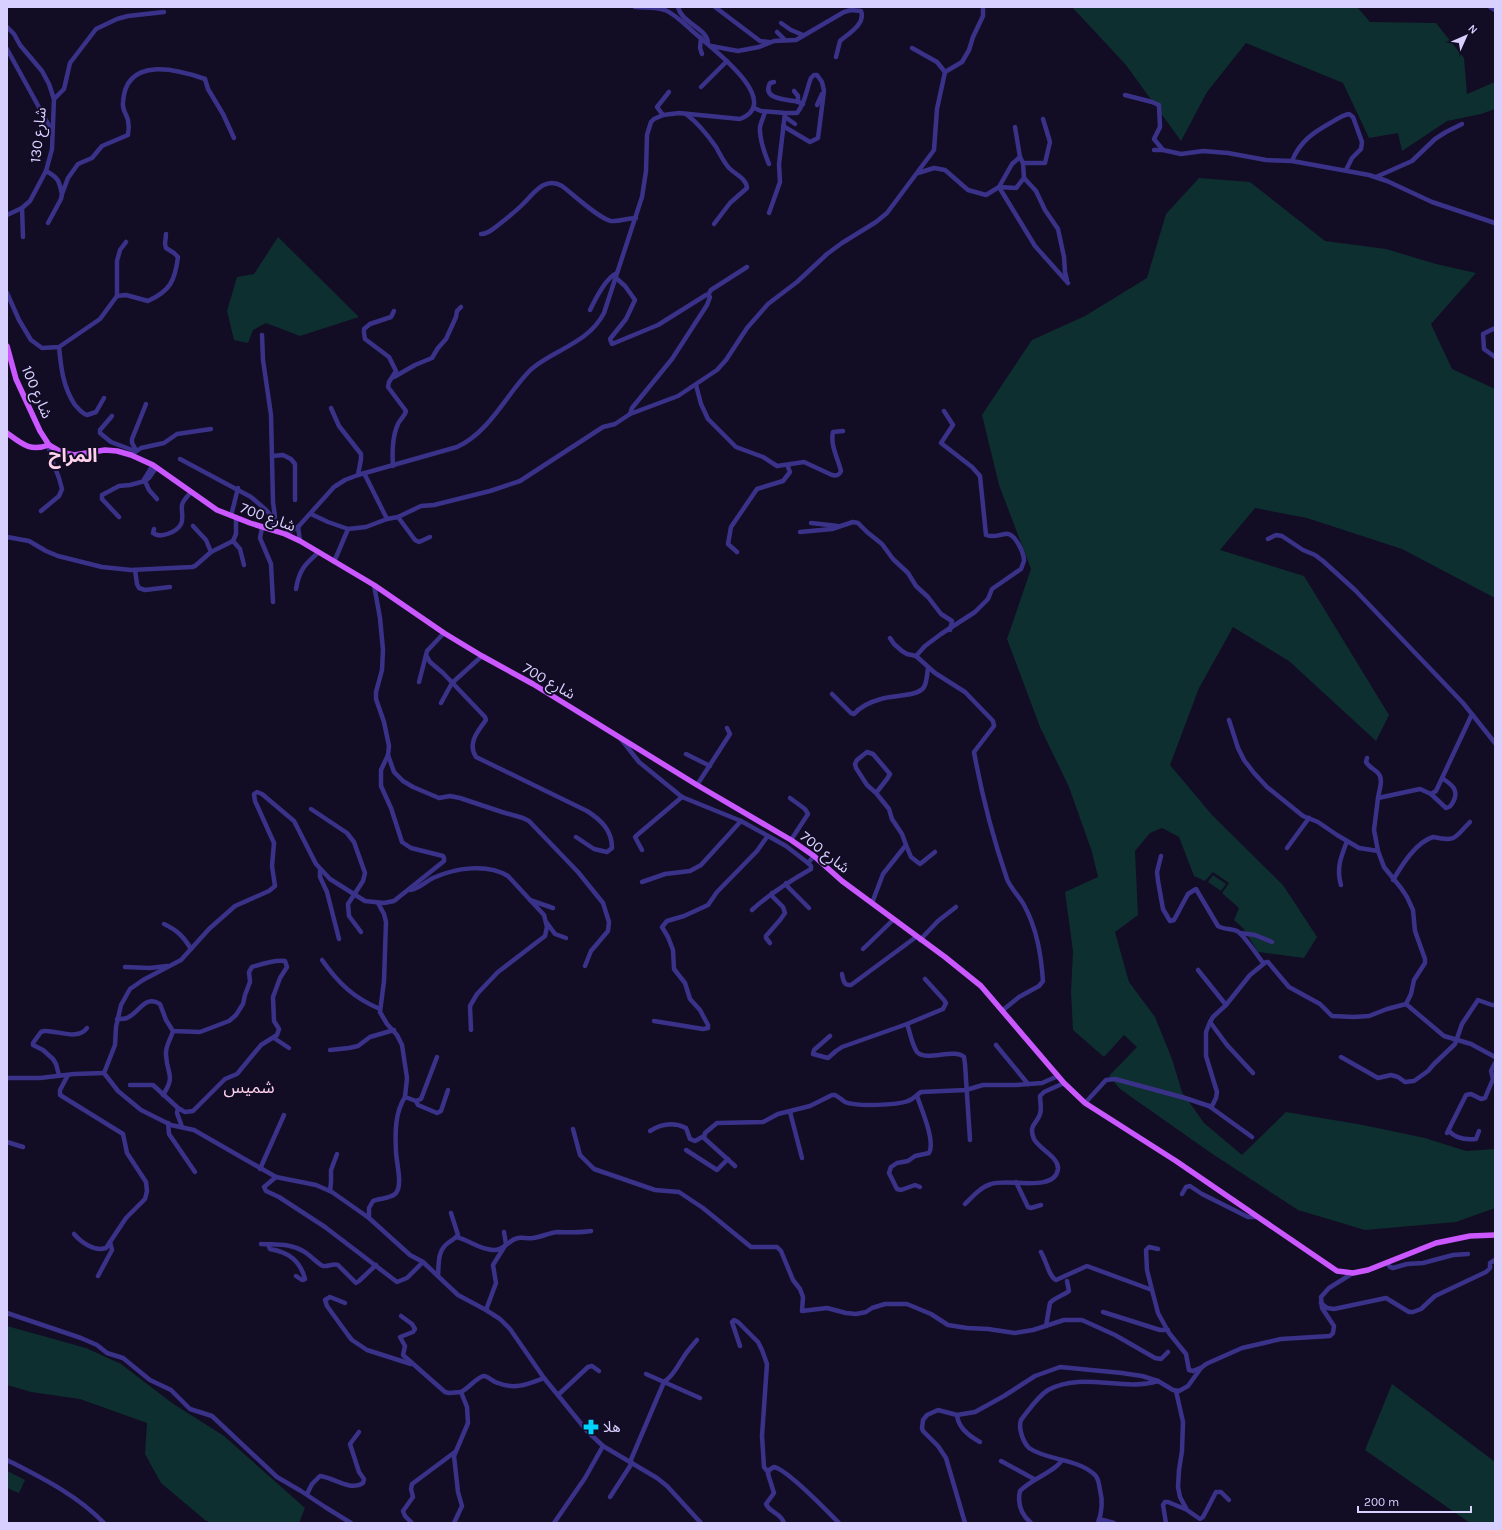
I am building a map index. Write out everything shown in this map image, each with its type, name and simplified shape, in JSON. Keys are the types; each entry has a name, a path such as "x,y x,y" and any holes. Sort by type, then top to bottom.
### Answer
{"main road":[{"name":"شارع 100","path":"7,346 19,384 40,431 49,445"},
{"path":"7,433 33,449 49,445"},
{"name":"شارع 700","path":"49,445 61,452 74,455 105,450 134,452 217,510 262,528 285,534 319,552 374,585 444,633 533,684 697,785 791,840 814,856 842,881 981,986 1064,1083 1086,1103 1176,1161 1337,1271"},
{"path":"1337,1271 1354,1273 1368,1270 1436,1244 1470,1236 1495,1235"}],"street":[{"path":"285,534 298,527 334,487 345,480 364,473 457,447 474,436 534,367 573,344 596,326 604,313 636,218 645,181 647,132 654,119 663,115 686,114 735,119 744,117 754,108 755,104 753,93 742,77 727,61 701,38 666,10 635,7"},
{"path":"678,7 684,18 706,36 709,45"},
{"path":"715,7 760,41 769,42 796,40 844,12 860,9 862,18 852,32 840,41 836,57"},
{"path":"311,514 348,529 366,527 387,519 398,517 422,506 434,505 490,491 520,481 600,429 615,424 630,414 678,396 717,370 726,360 747,328 768,304 797,282 827,254 880,220 918,173 934,150 936,109 945,72 962,62 969,50 973,37 983,16 983,7"},
{"path":"1490,7 1495,10"},
{"name":"شارع 130","path":"7,214 22,208 30,201 46,171 52,149 54,99 64,89 70,63 96,29 117,19 128,16 164,12"},
{"path":"781,24 803,35"},
{"path":"7,27 42,71 49,84 54,99"},
{"path":"777,32 785,40"},
{"path":"701,38 700,48 702,54"},
{"path":"709,45 738,51 759,47 769,42"},
{"path":"7,48 52,131"},
{"path":"912,48 937,62 945,72"},
{"path":"701,87 727,61"},
{"path":"48,223 61,200 68,178 78,164 92,158 102,146 128,135 128,118 123,110 123,100 127,84 134,76 153,69 187,73 205,79 208,89 223,114 234,138"},
{"path":"754,108 765,112 785,115 797,113 803,104 809,83 814,75 817,75 820,78 824,91 818,138 810,142 783,126"},
{"path":"774,82 770,83 768,87 768,92 771,95 782,100 803,104"},
{"path":"794,91 798,96 798,102"},
{"path":"817,106 824,91"},
{"path":"663,115 657,107 669,92"},
{"path":"1125,95 1159,105 1160,126 1154,139 1163,150"},
{"path":"765,112 760,127 766,157 769,164"},
{"path":"686,114 705,133 717,148 725,163 741,177 746,184 747,188 744,192 730,203 714,224"},
{"path":"1292,161 1298,149 1309,136 1349,114 1353,117 1362,142 1361,149 1352,158 1346,170"},
{"path":"768,213 780,182 780,164 785,115"},
{"path":"785,115 795,124"},
{"path":"1023,163 1045,163 1050,142 1043,119"},
{"path":"1376,177 1412,161 1435,139 1462,124"},
{"path":"999,187 1035,246 1068,283 1058,229 1045,210 1036,191 1024,178 1023,163 1020,157 1015,127"},
{"path":"1154,150 1163,150 1181,154 1203,151 1215,152 1266,160 1292,161 1346,170 1376,177 1432,202 1495,223"},
{"path":"918,173 934,168 945,170 968,190 986,195 999,187 1012,164 1020,157"},
{"path":"46,171 55,176 58,180 62,194"},
{"path":"999,187 1016,188 1024,178"},
{"path":"481,234 485,234 493,229 524,203 537,189 551,183 562,186 592,210 612,222 636,218"},
{"path":"22,208 23,237"},
{"path":"117,296 126,295 148,301 171,285 175,274 178,257 166,248 164,244 166,234"},
{"path":"7,293 19,320 31,340 42,348 59,347 100,319 117,296 117,261 120,250 126,242"},
{"path":"617,275 635,300 626,319 610,339 612,344 658,325 708,295 711,290 747,267"},
{"path":"590,310 603,287 612,275 617,275"},
{"path":"630,414 632,408 672,359 684,341 709,300 710,296 708,295"},
{"path":"392,378 415,365 432,358 446,339 456,318 457,311 461,307"},
{"path":"393,466 392,454 394,436 398,424 406,413 388,387 389,382 396,371 392,360 365,339 364,329 370,324 391,317 394,311"},
{"path":"1495,328 1483,334 1484,349 1495,357"},
{"path":"262,335 263,360 270,405 275,520 271,530"},
{"path":"59,347 66,387 70,397 80,412 87,415 96,412 104,398"},
{"path":"696,385 701,404 708,419 736,447 763,457 777,466 804,462 832,475 836,476 840,474 841,471 832,446 832,437 833,432 843,431"},
{"path":"134,452 132,439 146,404"},
{"path":"331,408 339,426 361,454 358,475"},
{"path":"916,656 925,646 941,634 950,630 975,612 988,599 992,589 1021,569 1024,561 1018,544 1009,534 997,537 986,535 981,477 972,467 941,443 953,425 944,411"},
{"path":"112,416 100,430 101,434 111,442 134,452"},
{"path":"134,452 146,446 162,444 179,433 194,433 211,429"},
{"path":"41,511 59,496 62,489 50,455 49,445"},
{"path":"272,456 283,455 291,459 295,464 295,500"},
{"path":"180,459 238,488 261,504 275,520"},
{"path":"737,552 728,544 731,526 757,489 783,481 790,472 788,467 789,465"},
{"path":"119,518 102,499 102,495 119,486 133,484 144,480 154,466"},
{"path":"364,473 387,519"},
{"path":"144,480 149,490 157,499"},
{"path":"7,537 28,541 52,554 102,567 135,570 192,567 211,552 233,541 236,534 234,517 238,488"},
{"path":"154,529 153,533 160,536 170,532 180,525 182,521 182,504 191,492"},
{"path":"398,517 417,541 422,542 430,537"},
{"path":"800,532 832,529 853,522 858,523 882,544 941,614 952,621 950,630"},
{"path":"811,524 838,526"},
{"path":"193,526 206,540 211,552"},
{"path":"298,527 300,541"},
{"path":"262,528 260,538 271,564 273,602"},
{"path":"334,562 348,529"},
{"path":"1268,539 1276,535 1282,536 1323,561 1355,590 1463,702 1495,743"},
{"path":"233,541 240,549 244,565"},
{"path":"296,589 298,578 306,563 319,552"},
{"path":"135,570 139,588 146,590 170,587"},
{"path":"104,1073 115,1045 117,1019 122,1002 130,989 143,980 180,960 209,929 235,906 270,891 275,886 272,866 274,843 255,801 254,797 256,793 260,792 294,821 320,870 336,884 365,901 378,903 394,901 442,863 444,858 441,855 411,848 402,842 380,780 381,770 388,755 389,742 376,699 376,692 382,670 383,650 380,618 374,585"},
{"path":"419,682 427,651 444,633"},
{"path":"890,638 902,651 916,656 928,668 966,692 993,721 994,726 974,752 977,770 988,818 1008,881 1024,904 1038,942 1043,981 1039,986 1019,997 1003,1010"},
{"path":"426,655 430,662 478,709 486,719 474,739 473,752 476,757 587,810 602,822 610,832 612,848 607,852 600,851 576,837"},
{"path":"441,704 452,683 482,656"},
{"path":"832,694 851,713 854,714 862,707 882,698 902,696 919,692 924,687 928,668"},
{"path":"1431,794 1436,791 1472,714"},
{"path":"1229,720 1238,748 1254,773 1267,787 1304,816 1318,822 1348,842 1359,848 1378,851"},
{"path":"697,785 730,734 727,728"},
{"path":"619,736 639,762 682,797 741,821 767,837 786,846 811,866 811,869 786,883 752,910"},
{"path":"876,793 890,774 873,754 867,752 858,759 855,766 867,785 876,793 889,810 892,819 902,834 911,857 920,864 935,852"},
{"path":"686,754 710,766"},
{"path":"388,755 394,772 403,781 413,787 440,798 450,796 460,798 529,821 578,872 603,903 609,922 608,931 591,952 585,966"},
{"path":"1209,1106 1212,1106 1216,1098 1215,1084 1206,1056 1206,1032 1213,1017 1226,1005 1250,975 1264,963 1268,962 1289,987 1320,1004 1332,1016 1369,1016 1406,1004 1412,994 1414,980 1425,959 1416,931 1412,910 1401,888 1384,867 1378,851 1374,830 1381,778 1378,773 1368,765 1366,762 1367,758"},
{"path":"1378,798 1420,789 1431,794 1446,808 1452,805 1456,790 1442,778"},
{"path":"642,850 635,837 682,797"},
{"path":"790,798 805,808 808,814 791,840"},
{"path":"311,809 347,833 354,842 365,873 363,881 348,904 349,916 361,932"},
{"path":"1287,848 1309,818"},
{"path":"642,882 666,874 690,871 701,865 741,821"},
{"path":"1393,880 1413,852 1422,843 1433,837 1445,840 1453,839 1470,822"},
{"path":"654,1022 702,1029 708,1028 708,1025 700,1010 690,1000 685,983 674,969 673,950 662,927 667,921 690,914 708,905 717,892 757,851 767,837"},
{"path":"1341,885 1338,870 1348,842"},
{"path":"872,903 883,874 906,845"},
{"path":"808,863 814,856"},
{"path":"1161,856 1157,872 1158,881 1163,908 1170,921 1174,920 1188,894 1196,889 1218,926 1221,928 1233,929 1240,933 1264,963"},
{"path":"409,890 417,888 433,878 463,869 483,869 502,872 508,876 544,915 547,927 545,936 498,972 472,1001 470,1006 472,1030"},
{"path":"320,870 320,877 327,892 339,939"},
{"path":"786,883 788,888 809,908"},
{"path":"770,943 766,936 785,913 782,907 772,896 772,893"},
{"path":"529,899 553,908"},
{"path":"369,1218 369,1208 373,1201 394,1195 398,1190 399,1180 396,1151 396,1121 400,1104 405,1097 407,1078 402,1044 394,1030 382,1017 380,1012 384,981 386,922 384,914 378,903"},
{"path":"842,974 844,983 847,986 851,985 918,938 956,907"},
{"path":"545,919 555,934 566,938"},
{"path":"863,949 893,920"},
{"path":"164,924 174,929 183,937 191,949"},
{"path":"1240,933 1255,935 1272,942"},
{"path":"130,1085 153,1085 178,1108 185,1112 193,1111 225,1079 237,1074 261,1045 274,1038 279,1032 277,1024 274,1021 273,997 280,978 287,967 287,963 283,960 265,962 250,969 250,982 243,1004 236,1015 229,1021 200,1032 173,1031"},
{"path":"322,960 334,977 347,990 365,1003 380,1009"},
{"path":"124,967 150,968 169,966"},
{"path":"1198,970 1226,1005"},
{"path":"830,1036 814,1050 814,1054 828,1058 842,1047 943,1010 946,1003 925,979"},
{"path":"1341,1057 1378,1078 1391,1075 1398,1077 1405,1082 1411,1082 1428,1072 1434,1064 1455,1044 1462,1024 1478,999 1495,1005"},
{"path":"117,1019 127,1018 134,1014 146,1002 155,1002 160,1004 173,1031 167,1046 166,1056 171,1080 170,1085 163,1095"},
{"path":"1406,1004 1444,1036 1471,1044 1495,1057"},
{"path":"1210,1022 1227,1045 1253,1074"},
{"path":"907,1024 916,1050 920,1054 958,1054 962,1056 965,1064 970,1140"},
{"path":"59,1075 56,1064 43,1050 33,1045 33,1043 39,1034 44,1031 75,1035 82,1033 87,1028"},
{"path":"330,1050 358,1046 370,1037 394,1030"},
{"path":"274,1038 289,1048"},
{"path":"996,1045 1028,1084"},
{"path":"416,1101 421,1099 423,1096 437,1058"},
{"path":"1479,1131 1476,1140 1462,1139 1448,1132 1466,1096 1471,1094 1482,1099 1485,1098 1494,1080 1491,1071 1495,1063"},
{"path":"7,1078 40,1078 59,1075 104,1073"},
{"path":"104,1073 118,1091 141,1110 168,1123 196,1131 276,1177 316,1185 330,1191 369,1218 410,1255 423,1262 458,1295 500,1319 510,1329 544,1378 587,1431 603,1446 657,1478 667,1486 701,1523"},
{"path":"68,1075 60,1090 60,1095 123,1134 127,1154 147,1186 145,1199 126,1218 106,1248 88,1246 74,1234"},
{"path":"650,1131 658,1125 680,1125 686,1128 690,1139 696,1141 704,1136 712,1126 717,1123 763,1122 778,1114 810,1106 835,1094 844,1102 872,1105 906,1102 921,1092 966,1090 983,1084 1028,1084 1049,1081 1058,1076"},
{"path":"1086,1103 1106,1080 1115,1079 1209,1106 1223,1118 1252,1137"},
{"path":"965,1204 986,1186 998,1182 1037,1184 1046,1182 1054,1176 1057,1172 1057,1164 1055,1160 1036,1143 1032,1134 1032,1129 1041,1112 1040,1096 1044,1092 1064,1083"},
{"path":"405,1097 416,1101 418,1105 437,1113 441,1111 448,1090"},
{"path":"917,1096 931,1145 930,1151 929,1153 915,1156 908,1161 894,1164 889,1173 897,1189 901,1190 912,1185 920,1187"},
{"path":"178,1108 177,1113 182,1127"},
{"path":"790,1112 802,1158"},
{"path":"260,1168 284,1115"},
{"path":"168,1123 168,1134 195,1172"},
{"path":"573,1129 580,1155 594,1169 655,1190 679,1192 703,1208 751,1247 777,1247 781,1251 793,1280 800,1289 803,1297 802,1311 826,1308 856,1314 866,1312 872,1308 885,1304 901,1304 912,1306 931,1314 945,1324 966,1328 988,1329 1015,1333 1033,1330 1064,1320 1082,1320 1115,1335 1156,1358 1161,1359 1168,1352"},
{"path":"704,1136 706,1140 735,1166"},
{"path":"7,1142 23,1147"},
{"path":"686,1150 717,1170 728,1159"},
{"path":"330,1191 331,1170 337,1154"},
{"path":"276,1177 264,1187 266,1191 325,1227 354,1250 376,1264 384,1273 397,1282 408,1278 423,1262"},
{"path":"1016,1182 1028,1208 1040,1204"},
{"path":"1182,1194 1186,1187 1190,1186 1202,1194 1248,1217 1256,1217"},
{"path":"438,1276 440,1251 445,1245 456,1237 457,1231 450,1213"},
{"path":"486,1310 496,1283 492,1265 504,1248 512,1240 520,1238 533,1238 556,1232 584,1232 591,1230"},
{"path":"504,1232 506,1244 504,1248"},
{"path":"456,1237 465,1239 484,1249 495,1250 504,1248"},
{"path":"98,1276 112,1250 110,1242"},
{"path":"261,1244 286,1244 297,1247 324,1266 337,1264 356,1283 376,1264"},
{"path":"268,1244 270,1249 285,1252 295,1260 305,1279 302,1280 296,1276"},
{"path":"1158,1249 1150,1247 1146,1250 1147,1270 1153,1299 1158,1314 1186,1354 1189,1370 1193,1371 1201,1368 1220,1356 1257,1344 1281,1338 1330,1336 1333,1333 1334,1326 1323,1311 1321,1297 1324,1292 1354,1273"},
{"path":"1041,1252 1045,1258 1051,1276 1056,1280 1087,1266 1152,1290"},
{"path":"1387,1262 1390,1267 1393,1268 1407,1264 1422,1263 1453,1255 1468,1254"},
{"path":"1321,1303 1327,1308 1334,1309 1386,1298 1409,1312 1413,1312 1421,1309 1435,1296 1486,1272 1490,1268 1490,1263 1495,1260"},
{"path":"1337,1271 1342,1280"},
{"path":"1046,1326 1050,1303 1069,1291 1067,1281"},
{"path":"345,1303 330,1297 325,1300 327,1306 352,1340 367,1350 413,1365"},
{"path":"1103,1312 1160,1330 1168,1330"},
{"path":"7,1313 80,1338 107,1352 123,1358 150,1380 171,1390 190,1409 212,1416 277,1478 307,1494 324,1507 351,1523"},
{"path":"401,1316 415,1327 413,1332 401,1336 400,1338 405,1346 403,1355 445,1392 461,1392 482,1376 486,1376 494,1382 508,1386 530,1384 544,1378"},
{"path":"740,1346 732,1322 734,1320 738,1322 758,1342 766,1364 762,1436 764,1467 768,1472 774,1493 766,1504 769,1509 782,1518 784,1523"},
{"path":"610,1496 631,1462 664,1382 676,1371 697,1340"},
{"path":"558,1395 588,1367 592,1366 599,1371"},
{"path":"965,1523 946,1458 938,1446 923,1431 922,1424 925,1417 938,1410 957,1415 968,1414 985,1408 1028,1381 1050,1370 1060,1367 1122,1372 1142,1376 1158,1381 1176,1391 1186,1388 1201,1368"},
{"path":"646,1374 700,1398"},
{"path":"1114,1523 1099,1521 1102,1496 1098,1480 1095,1475 1083,1467 1029,1448 1025,1442 1020,1423 1042,1395 1048,1390 1076,1383 1091,1382 1147,1385 1158,1381"},
{"path":"1176,1391 1177,1402 1183,1422 1178,1487 1182,1501 1187,1510"},
{"path":"454,1523 462,1506 458,1492 454,1456 468,1423 467,1407 461,1392"},
{"path":"957,1415 958,1422 962,1428 975,1440 980,1442"},
{"path":"307,1494 312,1484 320,1476 349,1485 359,1486 363,1484 364,1479 359,1472 350,1444 359,1432"},
{"path":"554,1523 585,1478 603,1446"},
{"path":"412,1523 405,1516 403,1511 413,1498 411,1489 412,1484 455,1452"},
{"path":"7,1460 71,1495 87,1507 104,1523"},
{"path":"1031,1523 1024,1516 1019,1504 1018,1499 1020,1491 1034,1480 1059,1465 1062,1460"},
{"path":"1001,1461 1034,1480"},
{"path":"768,1472 774,1467 780,1469 839,1523"},
{"path":"1166,1523 1163,1505 1165,1502 1187,1510 1200,1519 1203,1517 1216,1492 1221,1492 1229,1500"}],"green space":[{"path":"1072,7 1357,7 1370,22 1436,23 1464,58 1467,94 1495,82 1495,109 1481,114 1447,121 1402,151 1398,133 1369,138 1343,83 1246,43 1207,92 1181,141 1126,65"},
{"path":"1199,178 1250,182 1325,241 1386,249 1436,264 1476,273 1431,324 1452,369 1495,389 1495,598 1402,549 1307,518 1255,508 1220,550 1304,576 1389,715 1376,741 1289,661 1233,627 1199,688 1170,765 1212,815 1283,885 1317,937 1304,958 1258,952 1243,928 1234,920 1239,908 1222,893 1229,883 1213,872 1205,881 1194,876 1179,837 1162,828 1150,833 1135,851 1138,915 1115,932 1129,982 1155,1017 1172,1059 1182,1092 1204,1123 1242,1155 1286,1112 1363,1125 1425,1138 1466,1151 1495,1149 1495,1208 1456,1222 1365,1230 1298,1210 1211,1153 1120,1089 1109,1076 1137,1047 1124,1035 1104,1057 1073,1030 1071,992 1073,951 1065,892 1098,877 1092,852 1069,787 1040,727 1007,639 1031,569 999,485 982,415 1032,340 1085,316 1147,278 1166,214"},
{"path":"278,237 359,317 300,336 266,323 253,330 248,343 234,340 227,311 237,277 254,274"},
{"path":"1213,875 1226,884 1221,891 1208,882"},
{"path":"7,1326 86,1348 121,1364 172,1403 224,1436 305,1508 299,1523 211,1523 205,1520 161,1483 145,1454 147,1423 80,1399 31,1392 7,1385"},
{"path":"1392,1384 1495,1462 1495,1523 1470,1523 1365,1450"},
{"path":"7,1471 25,1480 19,1493 7,1488"}],"place":[{"name":"هلا","path":"591,1427"}],"district":[{"name":"المراح","path":"73,455"},
{"name":"شميس","path":"249,1087"}]}
